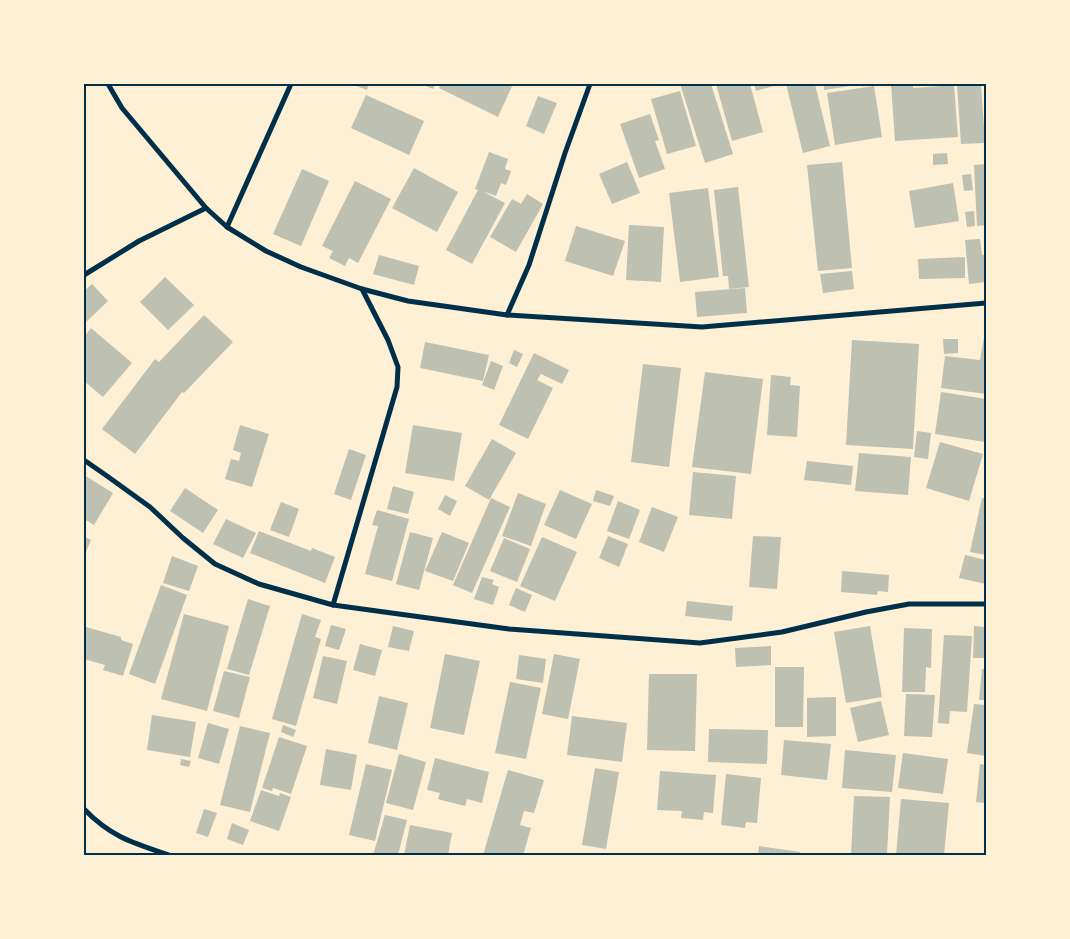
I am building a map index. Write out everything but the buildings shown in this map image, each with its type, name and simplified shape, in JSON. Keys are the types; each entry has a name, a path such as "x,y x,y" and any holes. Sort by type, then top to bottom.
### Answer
{"street":[{"path":"108,84 122,108 206,208 227,227 275,255 301,267 362,289 408,301 507,315 702,327 986,303"},
{"path":"227,227 291,84"},
{"path":"507,315 529,265 565,153 590,84"},
{"path":"84,276 139,241 206,208"},
{"path":"333,605 397,386 398,367 388,340 362,289"},
{"path":"84,460 150,508 215,564 259,584 333,605 509,629 700,643 782,632 909,604 986,604"},
{"path":"84,808 114,835 169,855"}]}
